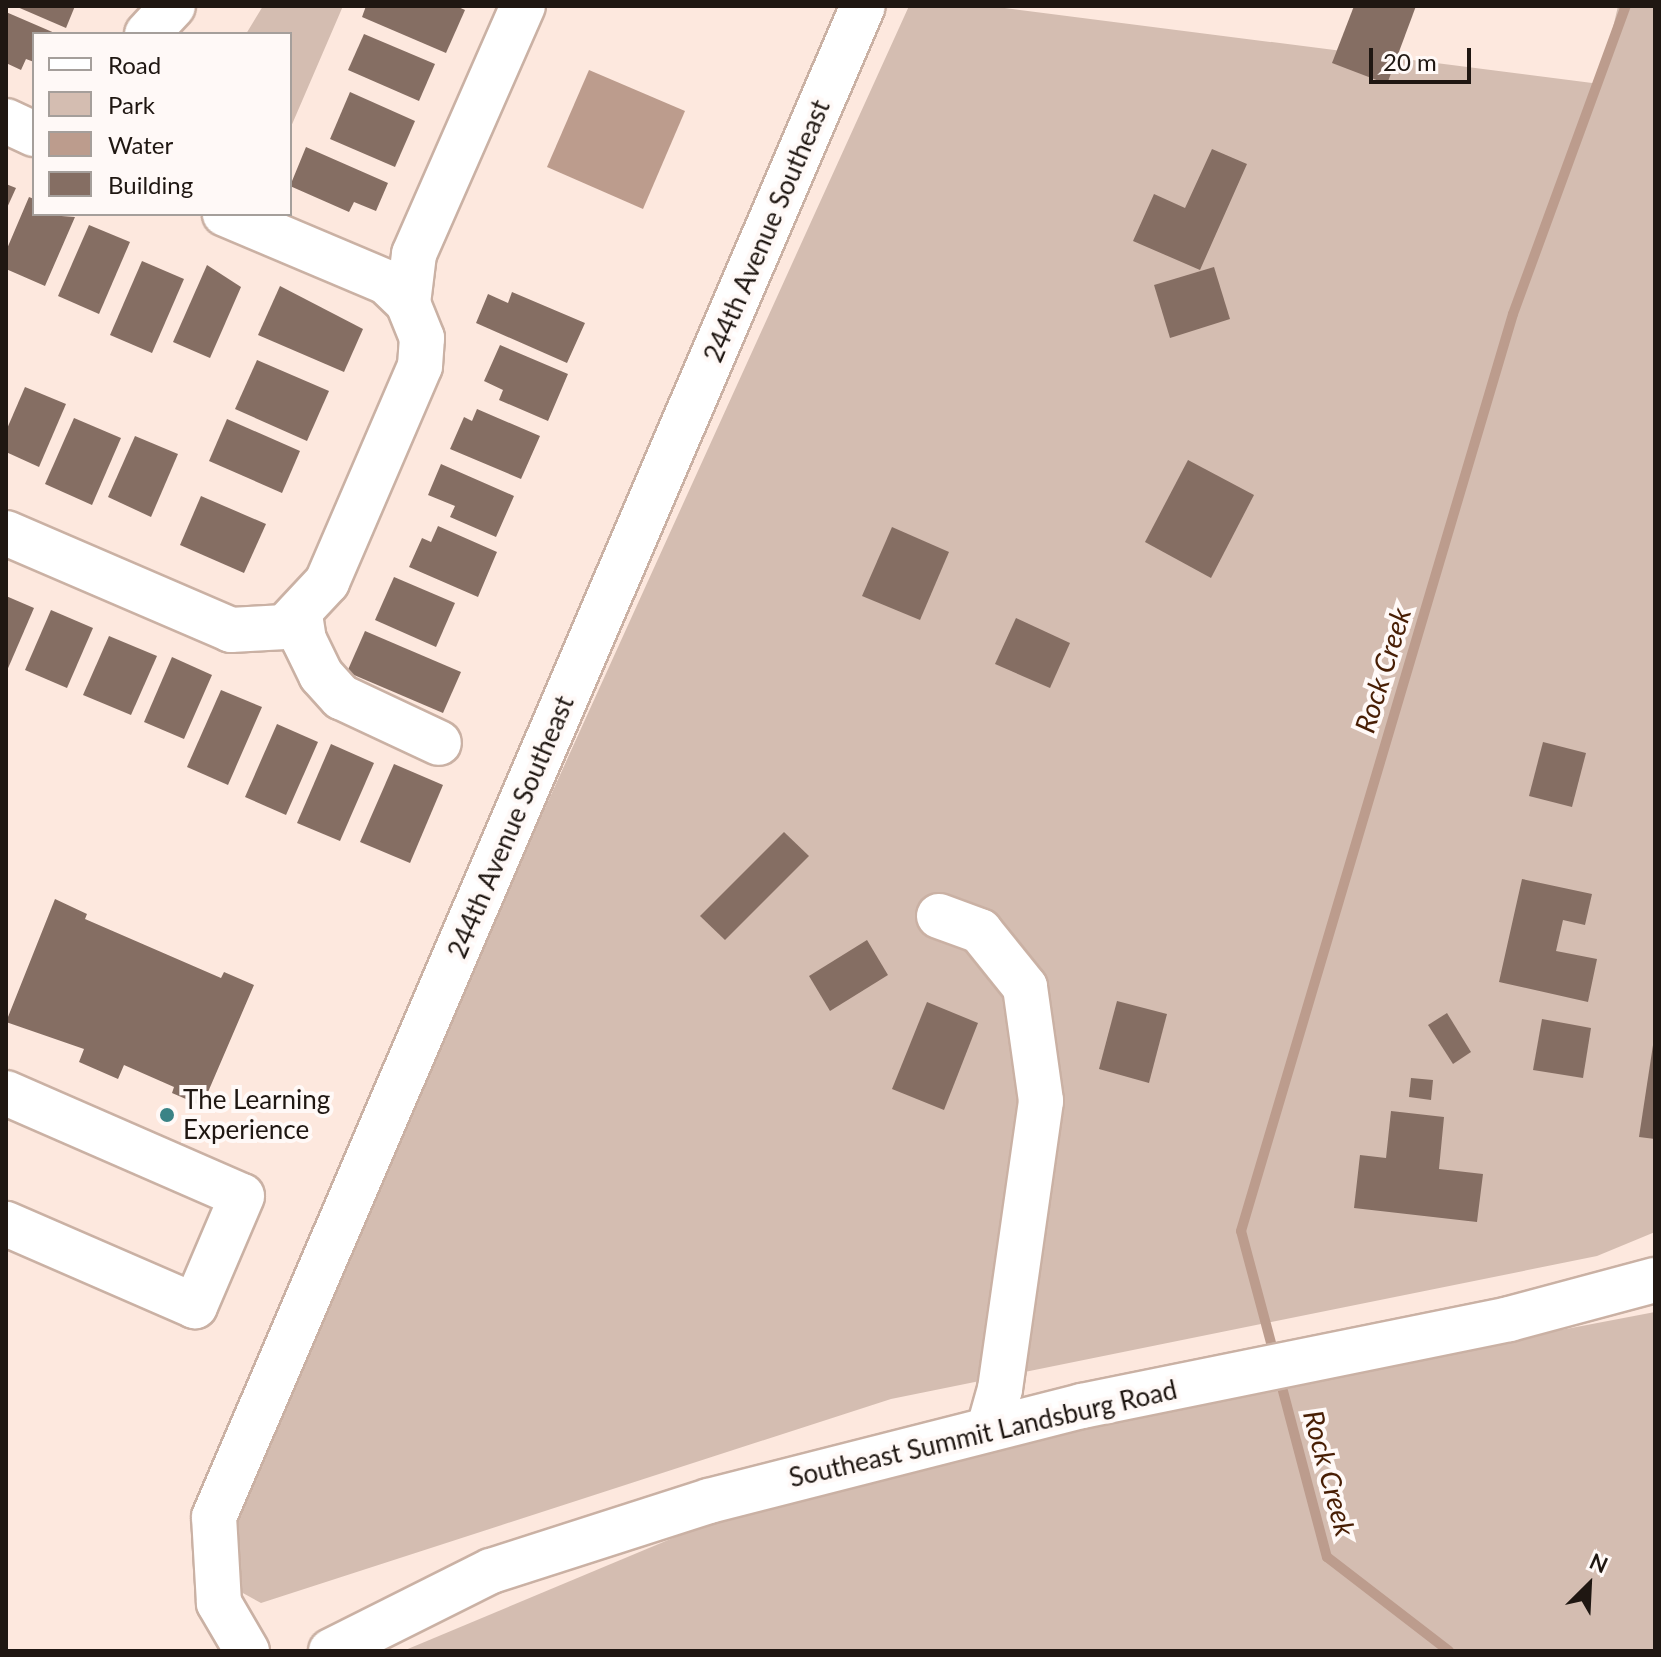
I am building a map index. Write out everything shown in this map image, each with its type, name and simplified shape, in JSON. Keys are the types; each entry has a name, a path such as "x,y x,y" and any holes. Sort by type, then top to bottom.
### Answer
{"street":[{"path":"149,32 173,6"},
{"path":"6,533 231,630 285,627 300,615 327,582 420,366 422,338 408,303 414,254 523,6"},
{"name":"244th Avenue Southeast","path":"247,1651 219,1603 214,1517 863,6"},
{"path":"6,121 32,133"},
{"path":"230,216 365,271 408,303"},
{"path":"300,615 304,640 321,675 341,697 439,743"},
{"path":"939,916 980,931 1025,987 1041,1101 1000,1389 989,1428"},
{"path":"6,1093 242,1196 195,1306 6,1224"},
{"name":"Southeast Summit Landsburg Road","path":"331,1651 491,1571 600,1532 989,1428 1509,1319 1655,1280"}],"green space":[{"path":"263,6 343,6 292,124 292,32 247,32"},
{"path":"909,6 989,6 1600,84 1618,6 1655,6 1655,1232 1597,1256 891,1399 261,1603 232,1587 230,1502"},
{"path":"1655,1312 1655,1651 403,1651 790,1489 1240,1391"}],"water":[{"path":"589,70 685,111 643,209 547,167"}],"building":[{"path":"15,6 75,6 66,28"},
{"path":"366,6 456,6 465,10 446,53 362,17"},
{"path":"1354,6 1416,6 1387,84 1332,63"},
{"path":"6,12 52,32 32,32 32,61 26,59 21,70 6,63"},
{"path":"364,34 435,64 419,101 348,70"},
{"path":"350,92 415,121 395,167 330,139"},
{"path":"306,147 388,183 376,211 354,202 349,212 292,187"},
{"path":"1212,149 1247,164 1200,270 1133,241 1154,194 1185,208"},
{"path":"6,184 16,188 6,210"},
{"path":"29,197 32,198 32,216 75,217 45,286 6,269 6,251"},
{"path":"89,225 130,242 99,314 58,296"},
{"path":"142,261 184,279 152,353 110,335"},
{"path":"207,265 241,287 210,358 173,342"},
{"path":"1214,267 1230,319 1170,338 1154,285"},
{"path":"280,286 363,329 344,372 258,335"},
{"path":"512,292 585,323 567,363 476,323 488,294 508,303"},
{"path":"500,345 568,374 548,421 499,400 503,390 484,381"},
{"path":"257,360 329,391 307,441 235,409"},
{"path":"25,387 66,404 39,467 6,452 6,431"},
{"path":"477,409 540,436 521,479 450,449 464,417 472,421"},
{"path":"74,418 121,438 92,505 45,484"},
{"path":"227,419 300,451 282,493 209,461"},
{"path":"135,436 178,454 151,517 108,497"},
{"path":"1188,460 1254,495 1211,578 1145,542"},
{"path":"441,464 514,496 496,537 450,517 455,506 428,495"},
{"path":"201,496 266,524 244,573 180,545"},
{"path":"438,526 497,552 478,597 409,567 422,538 431,542"},
{"path":"892,527 949,552 920,620 862,596"},
{"path":"394,577 455,603 436,647 375,620"},
{"path":"6,596 34,608 6,673"},
{"path":"51,610 93,628 67,688 25,670"},
{"path":"1016,618 1070,643 1050,688 995,664"},
{"path":"365,631 461,672 443,713 347,672"},
{"path":"109,636 157,656 131,715 83,695"},
{"path":"172,657 212,675 184,739 144,722"},
{"path":"221,690 262,707 228,785 187,767"},
{"path":"277,724 318,742 286,815 245,797"},
{"path":"1543,742 1586,753 1572,807 1529,796"},
{"path":"331,744 374,763 340,841 297,823"},
{"path":"394,764 443,785 410,863 360,842"},
{"path":"784,832 809,856 725,940 700,916"},
{"path":"1522,879 1592,894 1585,925 1563,920 1556,951 1597,959 1588,1002 1499,982"},
{"path":"55,899 87,914 85,919 221,978 224,972 254,985 202,1106 172,1093 174,1087 124,1065 118,1079 79,1062 84,1049 6,1022"},
{"path":"867,940 888,975 830,1011 809,976"},
{"path":"1117,1001 1167,1014 1149,1083 1099,1069"},
{"path":"927,1002 978,1023 944,1110 892,1089"},
{"path":"1447,1013 1471,1052 1453,1064 1428,1025"},
{"path":"1542,1019 1591,1028 1583,1078 1533,1070"},
{"path":"1655,1045 1655,1139 1639,1137"},
{"path":"1411,1078 1433,1080 1431,1100 1409,1097"},
{"path":"1391,1111 1444,1117 1439,1169 1483,1174 1477,1222 1354,1208 1360,1155 1386,1158"}],"waterway":[{"name":"Rock Creek","path":"1274,1354 1241,1231 1513,314 1626,6"},
{"name":"Rock Creek","path":"1283,1391 1327,1557 1449,1651"}],"place":[{"name":"The Learning Experience","path":"167,1115"}]}
